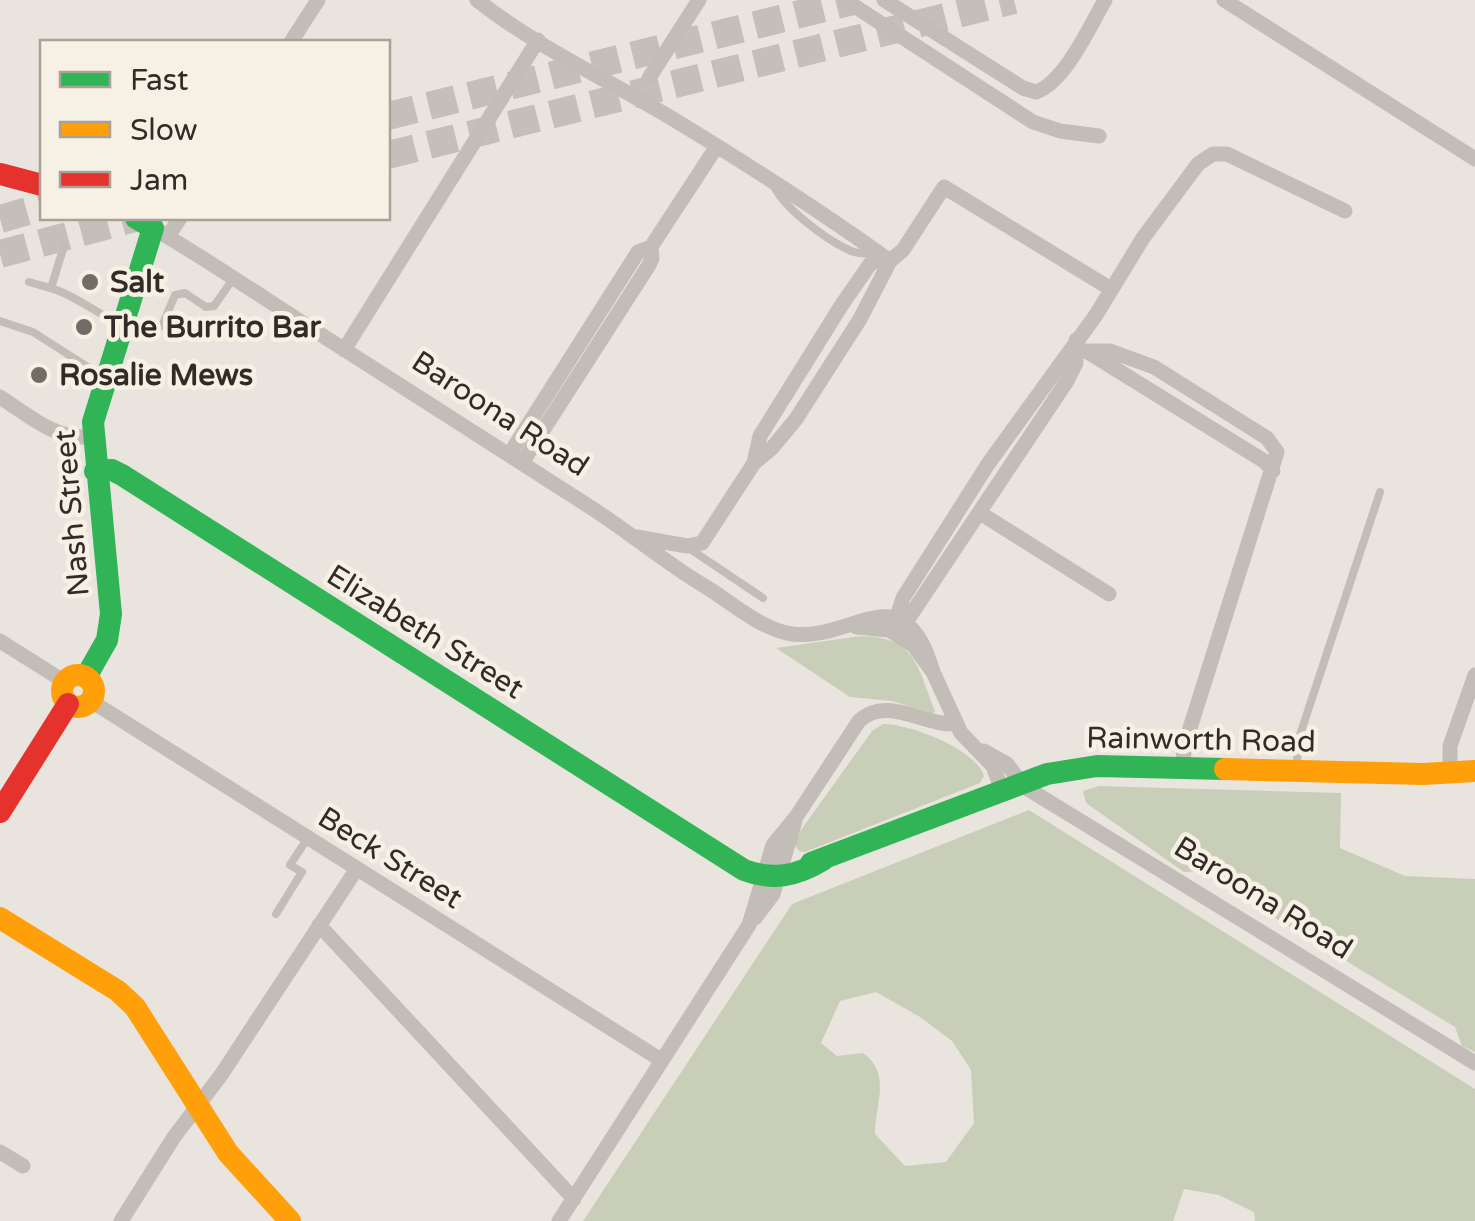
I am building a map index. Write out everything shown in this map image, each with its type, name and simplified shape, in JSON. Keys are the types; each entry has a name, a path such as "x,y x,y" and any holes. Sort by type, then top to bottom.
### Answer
{"street":[{"path":"292,40 318,0"},
{"path":"477,0 772,180 885,257"},
{"path":"649,78 698,0"},
{"path":"844,0 1032,122 1060,131 1099,136"},
{"path":"884,0 1022,88 1040,92 1058,76 1106,0"},
{"path":"1224,0 1475,160"},
{"path":"344,350 538,40"},
{"path":"516,459 649,265 651,247 716,146"},
{"path":"899,626 903,598 988,464 1077,346 1111,289 1198,164 1213,154 1238,158 1345,211"},
{"path":"0,174 40,184"},
{"path":"629,535 687,546 704,540 754,462 760,436 841,306 870,264 903,250 944,187 1111,289"},
{"name":"Baroona Road","path":"152,227 516,459 682,573 777,629 799,634 875,616 899,626 923,643 956,724 976,747 1005,762 1014,786 1475,1063"},
{"name":"Nash Street","path":"0,812 107,640 111,614 92,437 96,405 152,227"},
{"path":"1077,346 1120,353 1185,385 1270,440 1276,452 1185,744 1182,768"},
{"path":"899,626 1072,372 1077,346"},
{"path":"0,397 66,437 92,437"},
{"name":"Elizabeth Street","path":"95,471 112,470 122,475 720,855 772,872"},
{"path":"980,512 1109,594"},
{"name":"Beck Street","path":"0,641 661,1060"},
{"path":"1450,773 1450,746 1475,675"},
{"path":"559,1221 749,925 768,905 777,838 796,817 852,730 867,714 893,711 935,725 956,724"},
{"name":"Rainworth Road","path":"772,872 798,874 823,860 1062,770 1091,766 1450,773 1475,770"},
{"path":"121,1221 356,870"},
{"path":"0,918 118,992 134,1007 228,1153 290,1221"},
{"path":"319,925 574,1199"},
{"path":"0,1152 23,1166"}],"lane":[{"path":"51,288 64,246"},
{"path":"29,282 51,288 121,326 146,330 162,326 176,295 185,293 206,307 214,306 233,279"},
{"path":"0,321 33,332 105,378"},
{"path":"1297,770 1298,741 1380,492"},
{"path":"687,546 764,598"},
{"path":"276,914 302,872 290,865 307,839"}],"green space":[{"path":"861,636 904,648 918,668 933,714 892,701 850,697 776,648"},
{"path":"883,724 909,728 941,740 969,756 984,776 980,783 805,852 799,851 794,845 801,830 872,731"},
{"path":"1099,786 1341,793 1340,848 1405,876 1475,879 1475,1052 1462,1046 1455,1027 1254,905 1248,888 1202,871 1184,872 1086,803 1083,791"},
{"path":"1029,810 1475,1089 1475,1221 1255,1221 1254,1212 1219,1195 1184,1189 1173,1221 583,1221 792,904","holes":["876,992 952,1041 971,1070 974,1123 946,1162 905,1166 875,1134 880,1080 872,1061 863,1053 837,1056 821,1043 840,1001"]}],"tunnel":[{"path":"390,116 857,0"},
{"path":"390,155 1014,0"},
{"path":"0,219 40,208"},
{"path":"0,254 128,220"}],"traffic: fast":[{"path":"86,677 107,640 111,614 93,422 153,228 139,220"},
{"path":"95,471 112,470 122,475 744,870 785,875 823,860"},
{"path":"811,863 1047,774 1097,766 1225,769"}],"traffic: slow":[{"path":"78,675 89,680 94,691 89,702 78,707 67,702 62,691 67,680 78,675"},
{"path":"1225,769 1423,774 1475,771"},
{"path":"0,918 118,991 135,1007 228,1153 290,1221"}],"traffic: jam":[{"path":"0,174 40,184"},
{"path":"0,812 68,704"}],"place":[{"name":"Salt","path":"90,282"},
{"name":"The Burrito Bar","path":"84,327"},
{"name":"Rosalie Mews","path":"39,375"}]}
